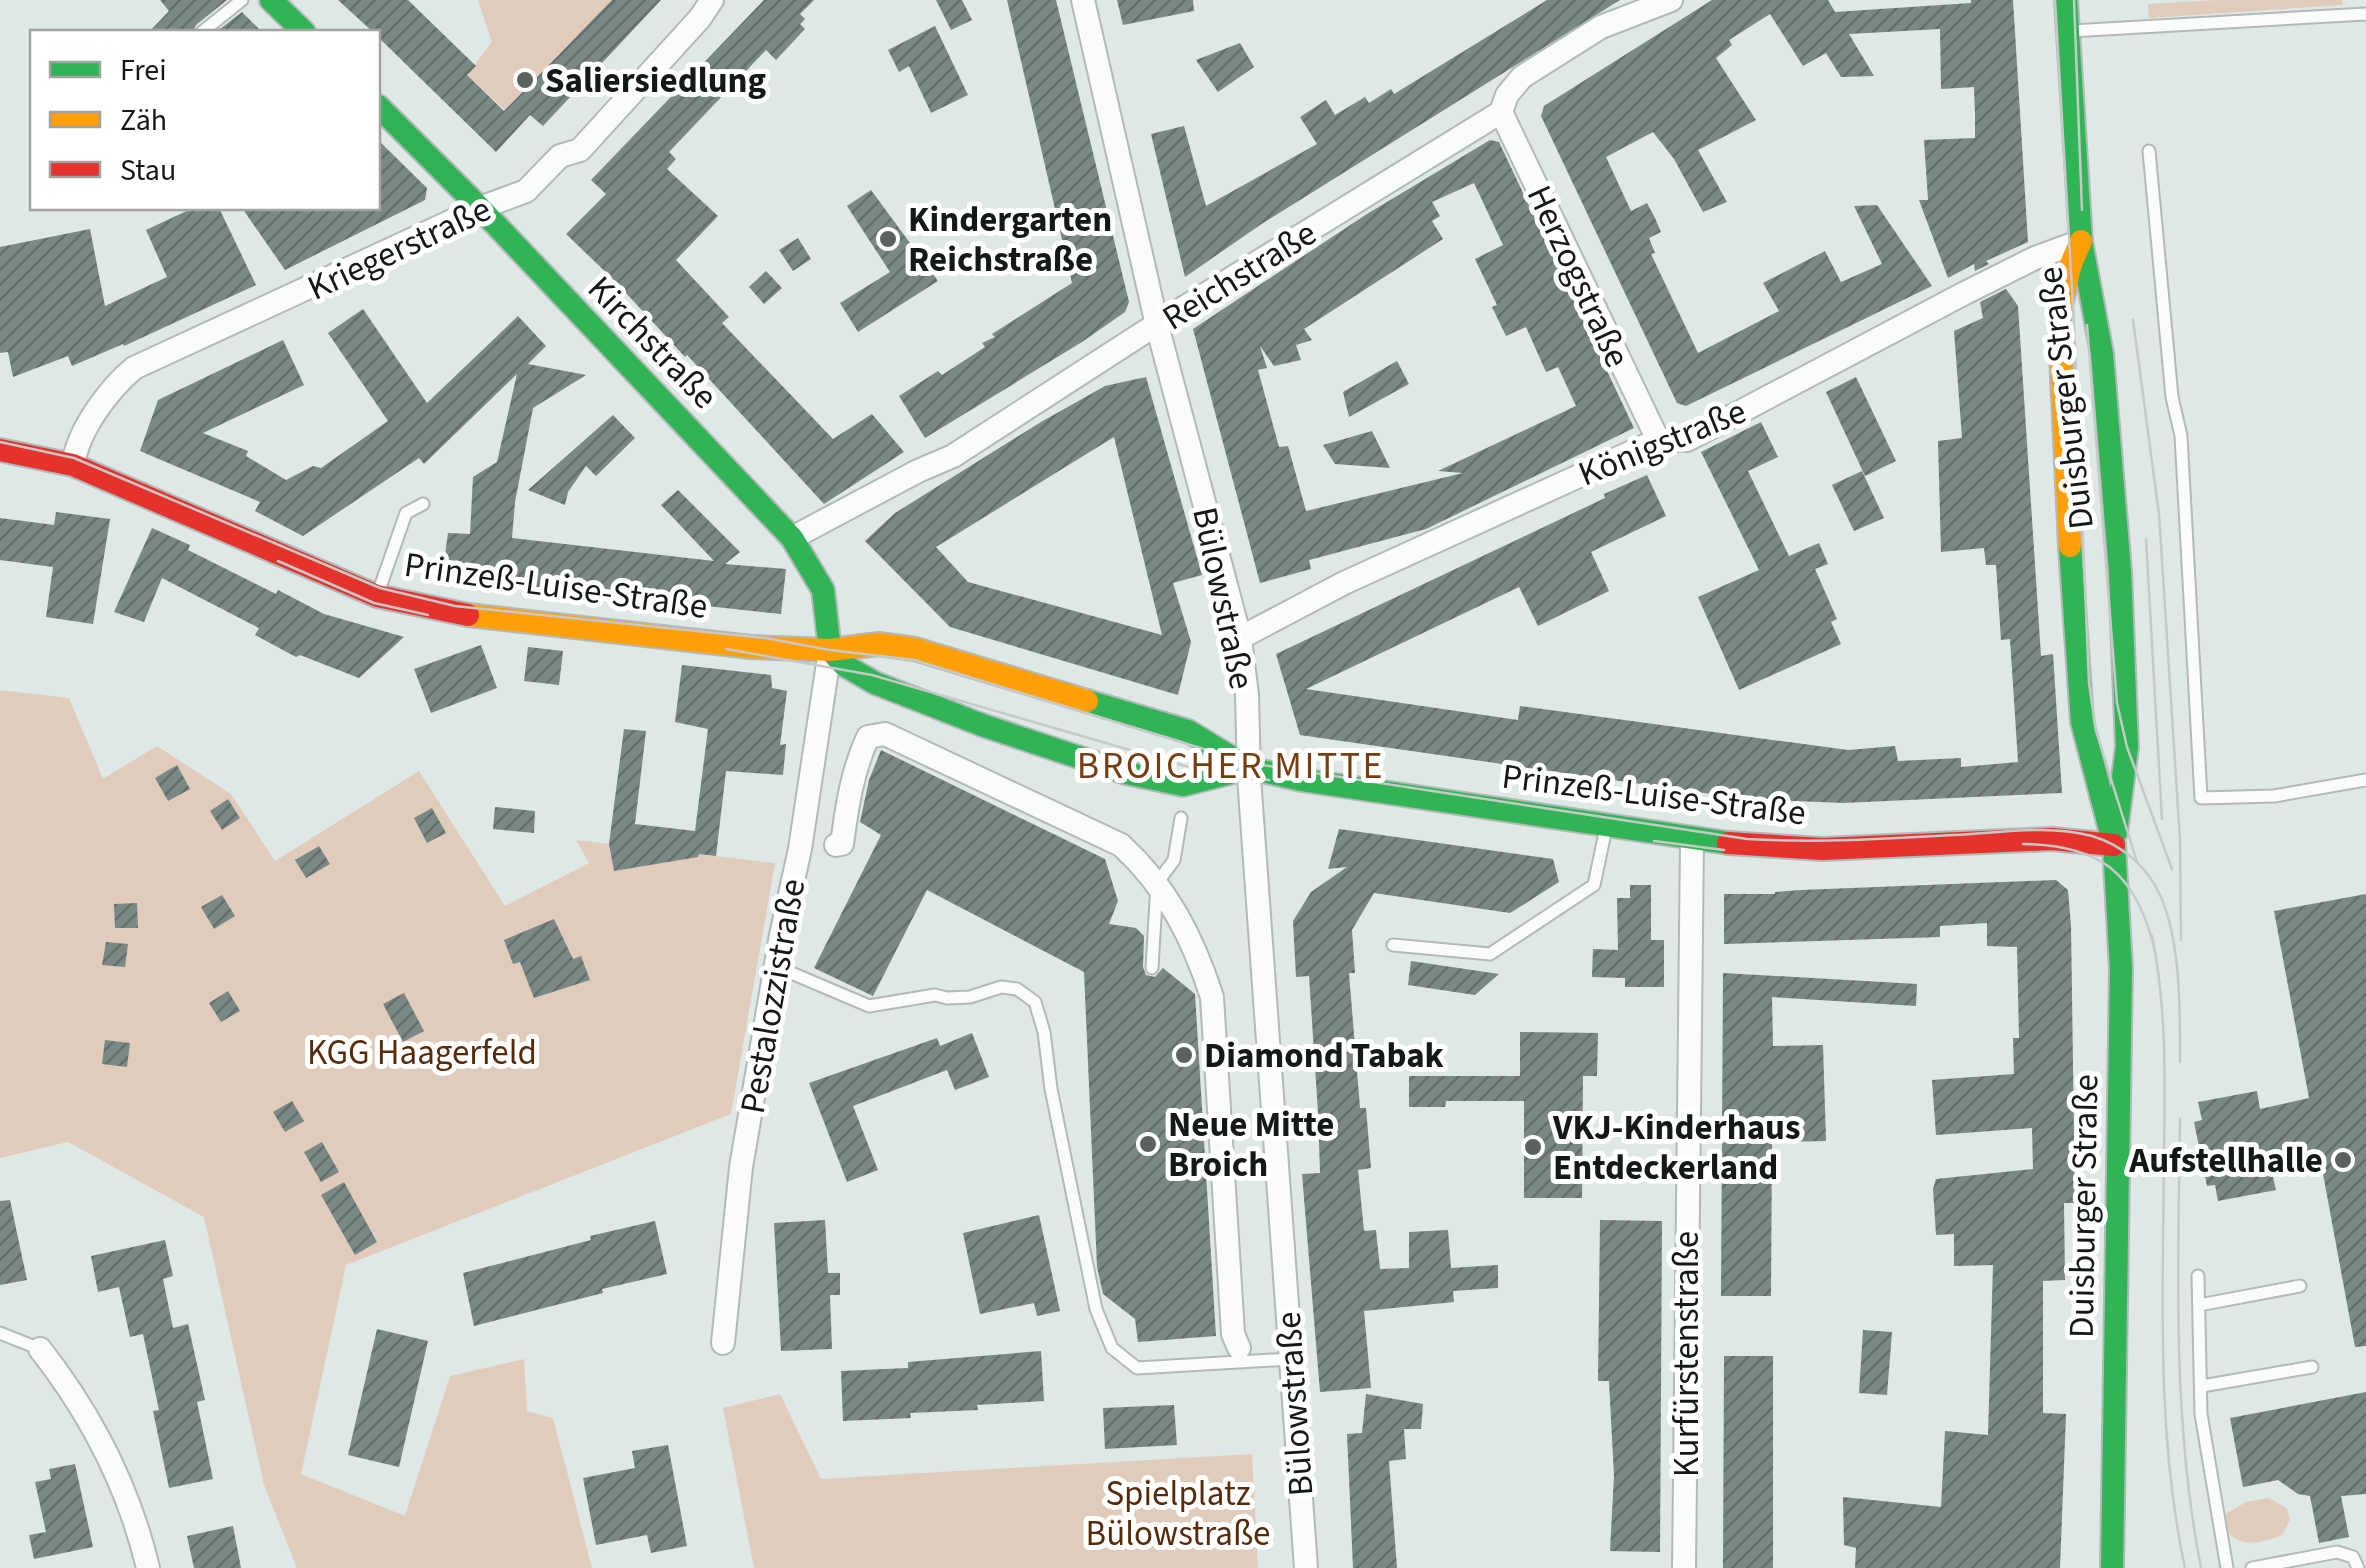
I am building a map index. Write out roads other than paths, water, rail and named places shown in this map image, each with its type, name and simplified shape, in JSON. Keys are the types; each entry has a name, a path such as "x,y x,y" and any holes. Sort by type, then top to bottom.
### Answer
{"main road":[{"path":"271,0 302,30"},
{"name":"Duisburger Straße","path":"2066,0 2081,241 2102,354 2120,572 2128,747 2114,845"},
{"name":"Kirchstraße","path":"380,108 480,208 792,538 822,582 829,606 830,650"},
{"name":"Duisburger Straße","path":"2081,241 2059,313 2076,662 2082,722 2114,845 2121,969 2112,1568"},
{"name":"Prinzeß-Luise-Straße","path":"0,450 73,465 377,596 454,613 751,647 830,650 879,644 936,655 1188,731 1249,768 1692,840 1822,850 2052,839 2114,845"},
{"name":"Prinzeß-Luise-Straße","path":"830,650 844,666 875,684 1126,773 1184,785 1249,768"}],"street":[{"name":"Bülowstraße","path":"1083,0 1157,325 1240,638 1306,1568"},
{"name":"Reichstraße","path":"792,538 953,456 1502,112 1507,94 1522,76 1601,28 1670,0"},
{"name":"Kriegerstraße","path":"73,465 98,407 114,385 134,368 480,208 526,191 560,156 580,150 698,6"},
{"name":"Herzogstraße","path":"1502,112 1658,440"},
{"name":"Königstraße","path":"1240,638 1344,583 1658,440 1687,440 1963,294 2035,258 2081,241"},
{"name":"Pestalozzistraße","path":"723,1343 741,1167 800,849 830,650"},
{"path":"836,845 842,844 848,796 860,755 868,737 887,729 1034,807 1121,845 1149,871 1180,918 1200,959 1212,997 1233,1334 1239,1348"},
{"name":"Kurfürstenstraße","path":"1684,1568 1692,840"},
{"path":"40,1350 69,1386 111,1462 136,1519 148,1568"}],"lane":[{"path":"204,30 242,0"},
{"path":"2068,30 2366,14"},
{"path":"2149,151 2172,397 2180,436 2201,798 2274,796 2366,780"},
{"path":"377,596 406,512 422,504"},
{"path":"1152,968 1157,883 1174,860 1181,818"},
{"path":"1393,945 1490,954 1594,885 1606,827"},
{"path":"776,966 869,1006 935,995 970,998 1002,988 1016,989 1035,1002 1096,1309 1112,1348 1137,1368 1291,1360"},
{"path":"2198,1276 2206,1451 2227,1568"},
{"path":"2199,1305 2300,1286"},
{"path":"0,1333 40,1350"},
{"path":"2202,1386 2312,1367"},
{"path":"2252,1568 2337,1552 2352,1557 2358,1568"}],"tram line":[{"path":"2055,0 2089,683 2096,731 2137,862"},
{"path":"2074,0 2082,210"},
{"path":"2133,320 2159,514 2180,840 2181,940"},
{"path":"2087,325 2117,703 2127,747 2172,869"},
{"path":"0,442 74,458 380,588 455,606 765,638 914,660 1249,763 1747,839 1851,840 2041,830 2092,836 2132,858 2160,895 2176,955 2180,1062"},
{"path":"2146,539 2162,819"},
{"path":"278,561 374,603 428,615"},
{"path":"726,649 872,675 1185,766 1269,780"},
{"path":"1654,841 1724,850"},
{"path":"2023,844 2073,850 2110,868 2136,899 2154,947"},
{"path":"2152,936 2164,1046 2165,1415 2185,1568"},
{"path":"2180,1119 2181,1400 2201,1568"}],"place":[{"name":"Saliersiedlung","path":"525,80"},
{"name":"Kindergarten Reichstraße","path":"888,239"},
{"name":"Diamond Tabak","path":"1184,1055"},
{"name":"Neue Mitte Broich","path":"1148,1144"},
{"name":"VKJ-Kinderhaus Entdeckerland","path":"1533,1147"},
{"name":"Aufstellhalle","path":"2343,1160"}],"district":[{"name":"BROICHER MITTE","path":"1231,765"}],"park label":[{"name":"KGG Haagerfeld","path":"422,1052"},
{"name":"Spielplatz Bülowstraße","path":"1178,1513"}]}
